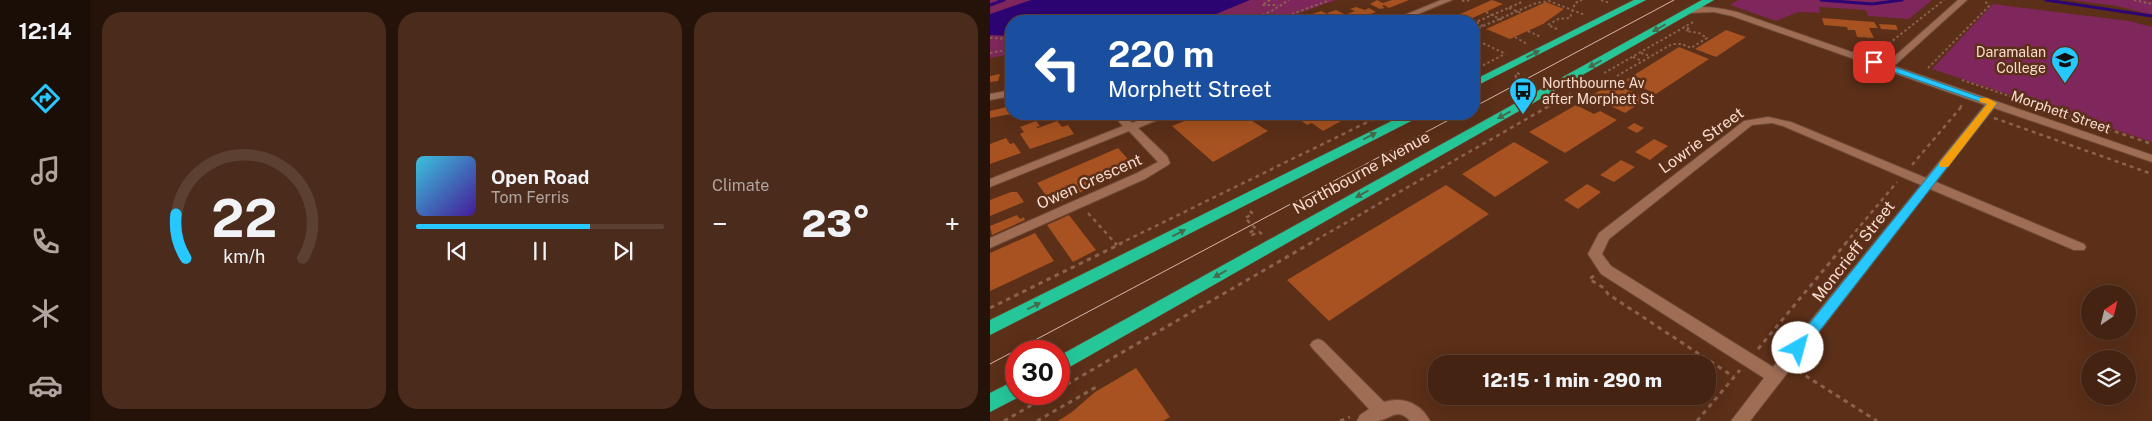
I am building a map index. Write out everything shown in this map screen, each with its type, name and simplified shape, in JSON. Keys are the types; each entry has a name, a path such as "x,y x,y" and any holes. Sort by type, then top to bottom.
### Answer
{"highway":[{"path":"1480,81 1636,2 1653,0"},
{"path":"1694,0 1707,1"},
{"name":"Northbourne Avenue","path":"1070,359 1707,1"},
{"name":"Northbourne Avenue","path":"990,328 1403,120"},
{"path":"990,403 1005,394"}],"street":[{"path":"1409,15 1448,0"},
{"path":"1888,67 1963,0"},
{"name":"Morphett Street","path":"1707,1 1734,14 2152,159"},
{"name":"Morphett Street","path":"1689,11 1714,10 1734,14"},
{"path":"990,97 1005,93"},
{"name":"Moncrieff Street","path":"1740,421 1992,103"},
{"name":"Lowrie Street","path":"1604,268 1595,254 1604,236 1748,123 1759,119 1772,119 1787,124 2079,247"},
{"name":"Owen Crescent","path":"990,243 1141,176 1164,163 1163,158 1124,120"},
{"path":"990,183 1147,120"},
{"path":"1604,268 1775,377"},
{"path":"1318,345 1380,410"},
{"path":"1366,421 1380,410 1394,408 1409,409 1421,421"}],"path":[{"path":"1270,0 1262,4 1280,5"},
{"path":"1261,15 1270,12 1289,0"},
{"path":"1289,15 1330,0"},
{"path":"1462,1 1472,0"},
{"path":"1548,25 1558,19 1570,18 1575,3 1582,0"},
{"path":"1601,0 1610,3"},
{"path":"1880,53 1944,0"},
{"path":"1936,71 1928,68 1989,6 1984,0"},
{"path":"2134,0 2152,4"},
{"path":"1480,27 1536,3 1549,1 1585,16"},
{"path":"1480,20 1522,2"},
{"path":"1509,8 1521,13"},
{"path":"1486,12 1504,21"},
{"path":"1604,73 1698,19"},
{"path":"1544,23 1557,29"},
{"path":"1617,76 1672,44 1682,44 1691,48 1707,38 1699,33 1686,31 1690,29 1684,27"},
{"path":"1528,31 1541,37"},
{"path":"990,38 1005,39"},
{"path":"1515,38 1527,44"},
{"path":"1480,42 1506,54"},
{"path":"990,53 1005,50"},
{"path":"1640,53 1650,56"},
{"path":"1633,57 1642,61"},
{"path":"1487,63 1511,75 1519,74 1514,77 1527,84 1523,86 1530,85 1559,100"},
{"path":"1962,80 2152,144"},
{"path":"1697,421 1978,86"},
{"path":"1070,384 1573,92"},
{"path":"990,308 1372,120"},
{"path":"1220,195 1242,215 1250,211 1254,214 1245,218 1256,229 1249,233 1252,236 1259,232 1287,258"},
{"path":"1604,268 1589,279 1734,377"},
{"path":"1786,363 1877,421"},
{"path":"1037,421 1098,386"},
{"path":"1004,421 1032,405"},
{"path":"1340,421 1350,416 1354,421"}],"shaded area":[{"path":"990,0 1336,0 1294,15 1005,15 1005,55 990,58"},
{"path":"1031,0 1250,0 1214,15 1005,15 1005,36 990,35 990,14"},
{"path":"1738,0 1932,0 1909,19 1868,16 1866,10 1819,7 1820,13 1798,12 1776,21 1730,5"},
{"path":"2070,0 2152,1 2152,15 2117,6"},
{"name":"Daramalan College","path":"1993,4 2129,21 2152,27 2152,142 1932,69"}],"building":[{"path":"1377,0 1383,3 1392,0 1409,0 1389,8 1384,5 1382,6 1385,8 1380,9 1370,4"},
{"path":"1492,0 1503,4 1479,15 1458,15"},
{"path":"1546,2 1564,9 1543,24 1510,39 1486,29"},
{"path":"1356,7 1365,10 1369,8 1376,12 1367,15 1345,15 1355,11 1350,9"},
{"path":"1336,10 1344,14 1331,15 1327,13"},
{"path":"1321,11 1330,15 1314,15 1312,14"},
{"path":"1822,18 1874,22 1878,28 1869,28 1874,38 1857,37 1855,30 1848,30 1847,27 1824,25"},
{"path":"1879,24 1896,25 1898,30 1881,29"},
{"path":"1726,30 1746,37 1716,57 1695,49"},
{"path":"1679,47 1709,59 1656,94 1626,80"},
{"path":"1000,74 998,81 990,82 990,76"},
{"path":"1612,83 1647,98 1625,113 1591,96"},
{"path":"1576,105 1594,114 1600,111 1617,120 1565,153 1529,132"},
{"path":"1005,107 1005,115 990,118 990,111"},
{"path":"1187,120 1251,120 1268,131 1213,162 1172,126"},
{"path":"1301,120 1343,120 1323,131 1312,123 1307,125"},
{"path":"1036,121 1040,126 1036,127 1038,128 1057,121 1062,127 1068,125 1074,134 1030,149 1020,134 1024,132 1020,127"},
{"path":"1634,123 1644,128 1637,133 1627,128"},
{"path":"1006,138 1010,144 1014,143 1021,153 990,164 990,144"},
{"path":"1654,139 1668,146 1650,160 1635,152"},
{"path":"1514,142 1549,162 1495,197 1462,174"},
{"path":"1118,148 1135,167 1053,205 1037,183"},
{"path":"1621,160 1635,167 1614,182 1600,175"},
{"path":"1587,184 1601,192 1578,209 1564,200"},
{"path":"1446,185 1489,214 1329,321 1287,280"},
{"path":"1011,192 1017,192 1024,202 990,216 990,200"},
{"path":"1017,215 1020,219 1024,217 1025,220 992,235 990,226"},
{"path":"1069,215 1096,250 1073,262 1047,225"},
{"path":"1035,233 1054,261 990,291 990,253"},
{"path":"1136,368 1170,417 1163,421 1058,421 1072,412 1095,392"}],"waterway":[{"path":"990,5 1004,0"},
{"path":"1821,0 1872,4 1902,0"},
{"path":"2046,0 2152,16"}],"tram line":[{"path":"1480,104 1674,0"},
{"path":"990,364 1449,120"}],"slow traffic":[{"path":"1944,165 1992,103 1983,100"}],"place":[{"name":"Daramalan College","path":"2065,84"},
{"name":"Northbourne Av after Morphett St","path":"1523,115"}],"route":[{"path":"1798,348 1992,103 1874,62"}]}
